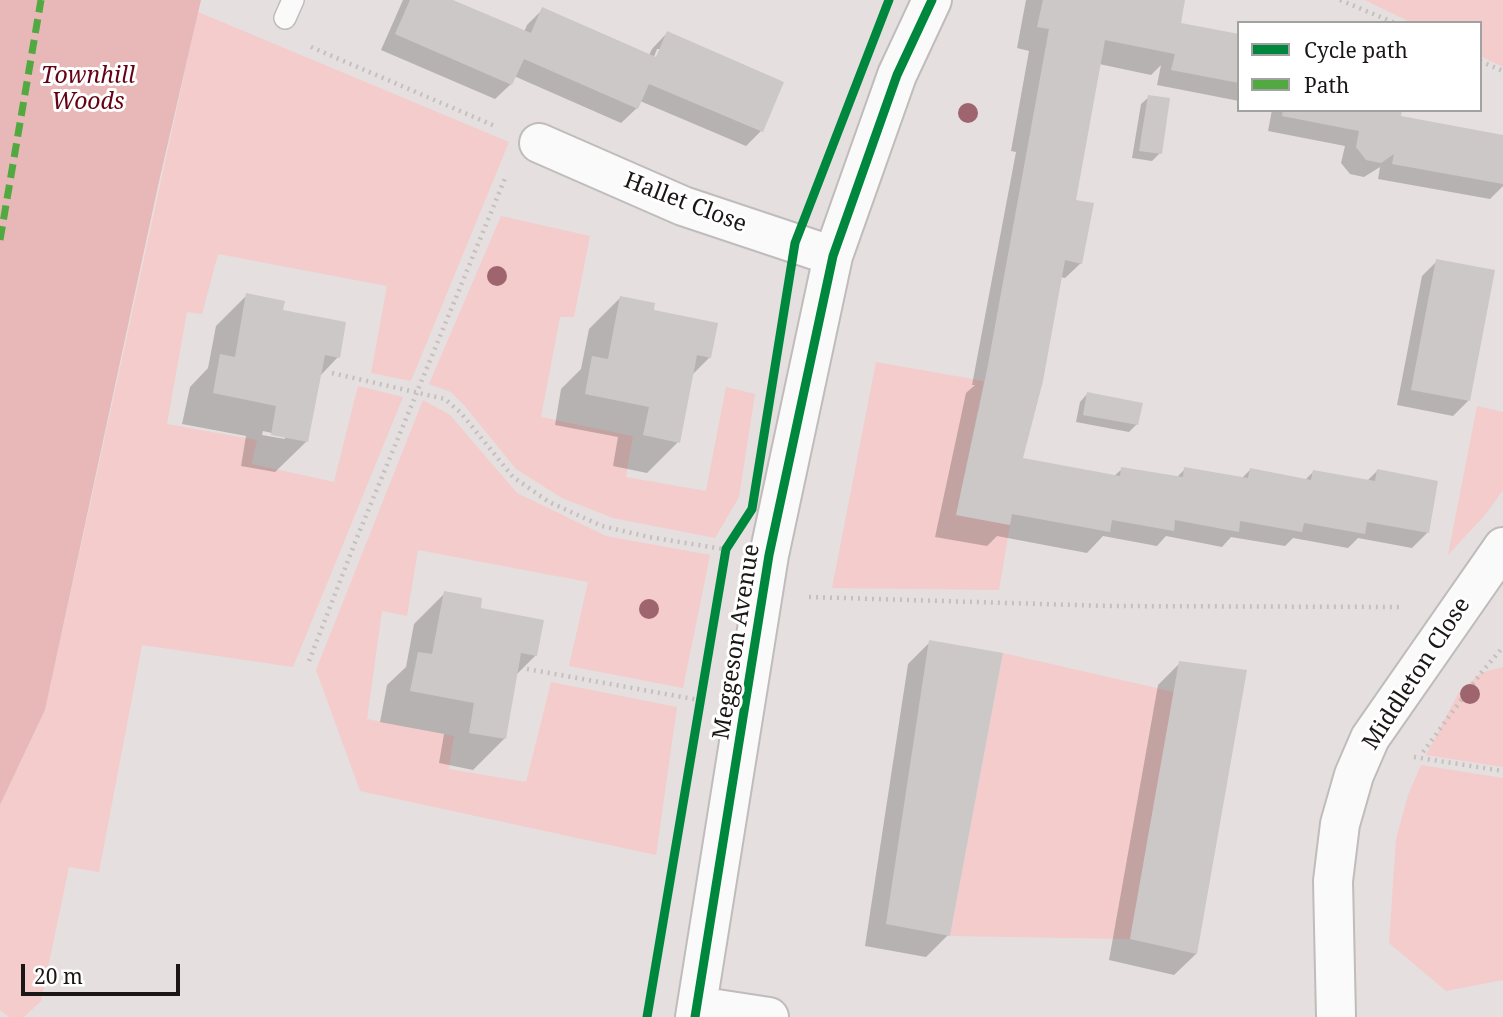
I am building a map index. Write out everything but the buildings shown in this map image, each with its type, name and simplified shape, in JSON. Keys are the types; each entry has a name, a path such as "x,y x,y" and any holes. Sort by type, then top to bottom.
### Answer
{"street":[{"name":"Meggeson Avenue","path":"696,1011 772,543 833,256 897,75 932,0"},
{"name":"Hallet Close","path":"530,140 683,206 833,256"},
{"name":"Middleton Close","path":"1336,1017 1333,881 1340,824 1354,775 1370,738 1503,547"},
{"path":"696,1011 769,1017"}],"path":[{"path":"1340,0 1390,21"},
{"path":"289,9 280,34 530,140 417,392 309,661"},
{"path":"1482,62 1503,71"},
{"path":"332,373 445,399 461,413 513,477 549,502 602,526 649,537 726,549"},
{"path":"724,563 726,549 733,539"},
{"path":"763,596 1108,606 1459,609"},
{"path":"1418,758 1503,647"},
{"path":"527,669 701,701"},
{"path":"699,715 704,687"},
{"path":"1370,738 1393,754 1503,771"}],"shaded area":[{"path":"1365,0 1503,0 1503,67 1482,57 1482,21 1408,21"},
{"path":"198,12 509,142 411,381 371,373 387,286 218,254 202,314 187,312 167,424 257,440 252,464 334,482 358,386 403,397 293,667 142,645 99,872 69,867 41,1001 24,1017 9,1017 0,1010 0,805 45,710"},
{"path":"501,216 590,236 574,317 560,317 541,417 633,436 626,477 706,491 726,387 755,394 739,497 715,538 613,518 562,498 516,469 451,392 429,384"},
{"path":"876,362 984,381 956,515 1010,525 999,590 832,588"},
{"path":"423,400 450,415 517,493 606,536 710,555 683,688 569,666 588,582 418,550 407,616 382,611 367,719 454,736 449,769 526,782 551,682 677,707 656,855 360,791 316,670"},
{"path":"1477,406 1503,412 1503,490 1485,515 1448,555"},
{"path":"1003,653 1174,692 1130,939 950,936"},
{"path":"1503,667 1503,767 1426,755 1459,692 1481,673"},
{"path":"1421,765 1503,778 1503,980 1446,991 1389,943 1396,839 1408,795"}],"green space":[{"name":"Townhill Woods","path":"0,0 201,0 45,710 0,805"}],"marked path":[{"path":"0,240 41,0"}],"cycle path":[{"path":"647,1017 726,549 752,509 795,243 889,0"},
{"path":"695,1017 769,555 833,256 897,75 932,0"}]}
